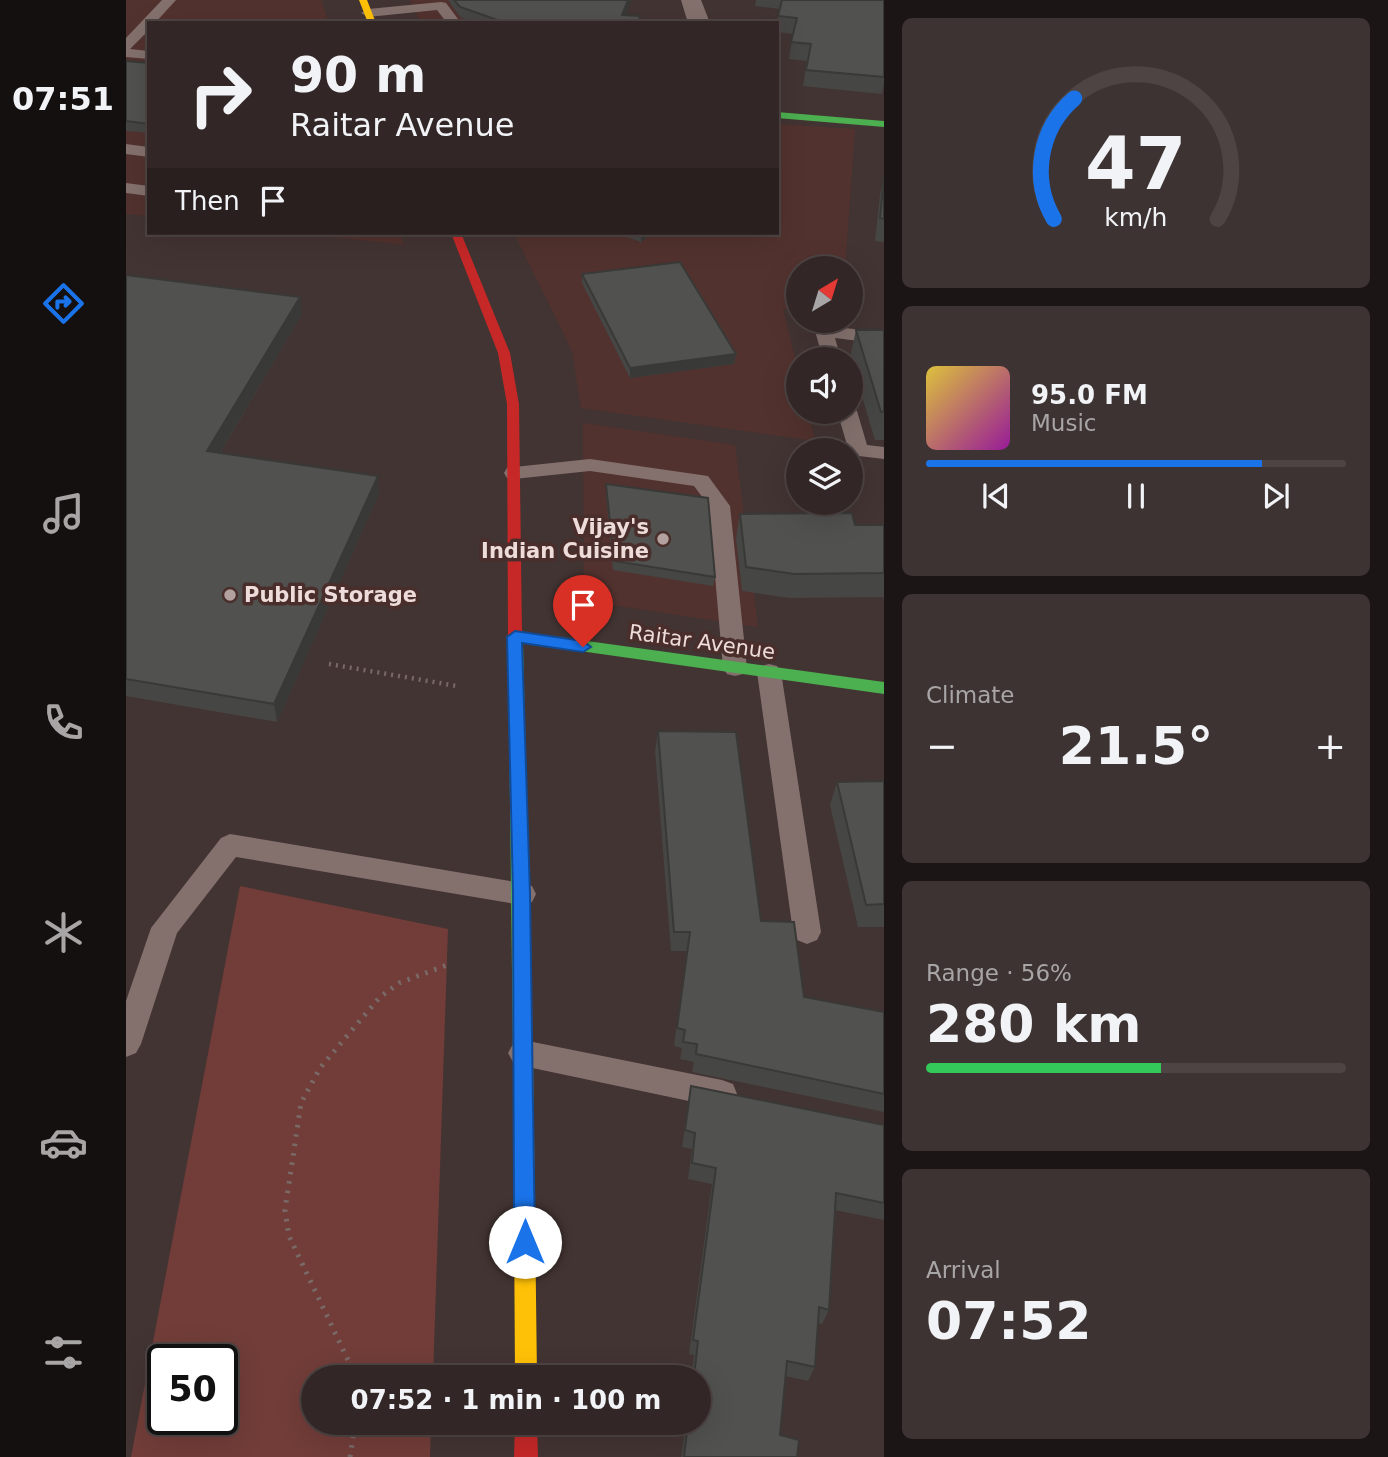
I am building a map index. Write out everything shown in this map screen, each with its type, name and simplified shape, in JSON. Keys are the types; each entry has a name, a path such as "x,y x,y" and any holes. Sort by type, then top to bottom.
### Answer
{"main road":[{"path":"779,115 884,124"},
{"path":"457,235 504,353 513,404 515,637 522,894 526,1365"},
{"name":"Raitar Avenue","path":"515,637 884,688"},
{"path":"526,1435 526,1457"}],"street":[{"path":"691,0 698,21"}],"lane":[{"path":"149,21 169,0"},
{"path":"368,12 441,6 452,21"},
{"path":"126,46 147,24"},
{"path":"126,53 147,55"},
{"path":"126,149 147,152"},
{"path":"126,188 147,191"},
{"path":"829,347 824,331 884,338"},
{"path":"851,424 858,451 884,453"},
{"path":"514,473 590,464 701,481 719,506 736,668"},
{"path":"769,672 807,932"},
{"path":"126,1044 165,928 229,845 522,894"},
{"path":"523,1053 748,1099"}],"path":[{"path":"329,664 457,687"},
{"path":"350,1365 289,1236 285,1210 301,1103 320,1068 380,997 399,983 447,965"},
{"path":"349,1457 353,1435"}],"shaded area":[{"path":"126,0 321,0 328,21 147,21 147,216 126,214"},
{"path":"410,0 512,0 519,21 420,21"},
{"path":"779,124 855,129 846,256 786,256 786,309 783,309 786,333 789,333 792,347 786,347 786,424 811,424 814,438 794,438 581,408 572,351 515,235 779,235"},
{"path":"314,235 401,235 404,245"},
{"path":"583,423 735,445 758,627 584,601"},
{"path":"240,886 448,929 433,1365 301,1365 301,1435 431,1435 430,1457 131,1457 147,1373 147,1435 238,1435 238,1344 153,1344"}],"building":[{"path":"454,0 628,0 622,15 640,16 639,21 500,21 460,7"},
{"path":"782,0 884,0 884,77 806,70 811,44 791,42 797,18 778,16"},
{"path":"126,61 147,63 147,124 126,121"},
{"path":"884,176 884,219 880,218"},
{"path":"680,262 736,354 630,368 582,274"},
{"name":"Public Storage","path":"126,275 300,297 207,451 378,476 274,704 126,679"},
{"path":"863,330 884,330 884,412 881,412 857,333 863,333"},
{"name":"Vijay's Indian Cuisine","path":"606,484 708,498 715,577 614,561"},
{"path":"740,514 852,515 855,525 884,525 884,573 794,574 746,567"},
{"path":"658,731 736,732 761,921 794,922 804,997 884,1012 884,1094 696,1054 697,1044 683,1042 685,1030 677,1028 690,932 674,932"},
{"path":"884,781 884,904 866,905 837,782"},
{"path":"691,1086 884,1125 884,1203 836,1193 829,1310 819,1307 815,1367 787,1361 780,1435 799,1440 797,1457 684,1457 687,1435 711,1435 711,1365 695,1365 698,1341 693,1340 716,1168 692,1163 695,1133 685,1130"}],"traffic: fast":[{"path":"779,115 884,124"},
{"path":"515,636 523,1057"},
{"path":"515,637 884,688"}],"traffic: slow":[{"path":"363,0 371,21"},
{"path":"523,1057 526,1365"}],"traffic: jam":[{"path":"457,235 504,353 513,404 515,636"},
{"path":"526,1435 526,1457"}],"place":[{"name":"Vijay's Indian Cuisine","path":"663,539"},
{"name":"Public Storage","path":"230,595"}],"route":[{"path":"525,1242 522,894 515,637 583,647"}]}
